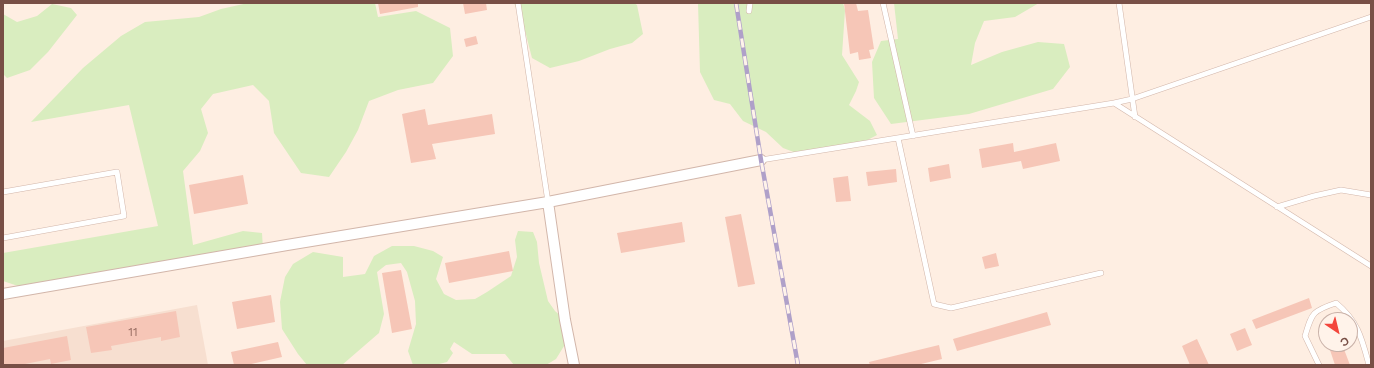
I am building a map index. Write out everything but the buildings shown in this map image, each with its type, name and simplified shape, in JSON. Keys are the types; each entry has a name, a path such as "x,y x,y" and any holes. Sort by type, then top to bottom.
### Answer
{"street":[{"path":"3,294 548,202 762,160"},
{"path":"548,202 565,320 574,365"}],"lane":[{"path":"518,3 548,202"},
{"path":"749,11 750,3"},
{"path":"883,3 913,136"},
{"path":"1119,3 1135,117"},
{"path":"762,160 1132,99 1371,17"},
{"path":"1114,103 1371,266"},
{"path":"898,138 934,304 951,308 1101,273"},
{"path":"3,192 117,172 124,216 3,238"},
{"path":"1277,207 1341,190 1371,194"},
{"path":"1318,365 1305,336 1311,316 1321,308 1336,303 1346,311 1359,331 1369,365"}],"shaded area":[{"path":"197,305 208,365 3,365 3,341"}],"green space":[{"path":"248,3 375,3 378,17 416,11 450,28 453,56 433,83 398,90 369,101 358,130 346,152 329,177 301,173 274,133 269,101 253,85 213,94 201,109 208,133 200,151 183,171 193,245 243,231 262,233 263,249 164,267 18,286 3,281 3,253 158,226 129,105 31,122 83,68 121,36 145,22 199,17 221,9"},
{"path":"514,3 634,3 637,5 643,34 632,43 610,49 579,61 550,68 532,58 523,23"},
{"path":"698,3 843,3 845,10 842,55 859,82 849,105 870,121 877,135 858,145 799,154 783,148 766,132 743,121 730,104 714,100 700,72"},
{"path":"894,3 1039,3 1015,17 984,21 975,43 971,65 1002,52 1038,42 1064,44 1070,67 1053,89 969,114 891,124 874,98 872,62 881,41 898,39"},
{"path":"52,4 71,8 77,15 48,52 30,70 7,78 3,74 3,14 17,22 37,16"},
{"path":"518,231 533,232 537,242 539,263 548,301 555,311 565,320 569,338 556,359 546,365 514,365 505,354 472,354 454,342 450,349 453,353 447,362 435,365 413,365 408,351 416,324 415,301 407,272 401,263 386,265 377,272 384,314 379,333 342,365 307,365 282,329 280,302 285,277 293,264 313,252 343,257 343,277 365,274 374,256 392,246 414,246 433,251 443,257 436,279 444,294 456,300 475,299 511,276 517,257 515,240"}],"railway":[{"path":"736,3 761,160 798,365"}]}
